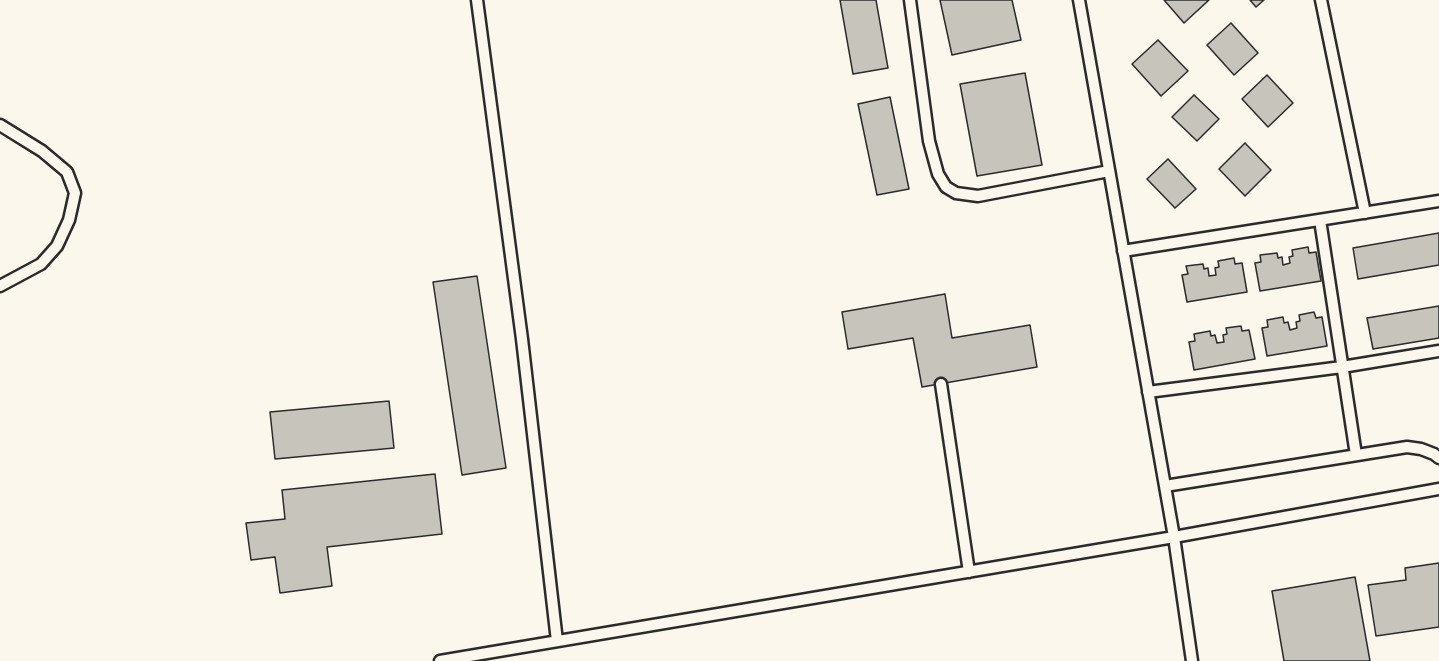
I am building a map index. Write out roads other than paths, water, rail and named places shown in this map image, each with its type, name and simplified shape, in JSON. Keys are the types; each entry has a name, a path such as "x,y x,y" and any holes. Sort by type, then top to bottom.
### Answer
{"lane":[{"path":"477,0 522,339 557,641"},
{"path":"910,0 929,141 938,174 946,187 956,192 978,196 1109,171"},
{"path":"1079,0 1174,537 1192,661"},
{"path":"1322,0 1365,213"},
{"path":"0,125 42,151 67,172 75,193 69,220 57,246 41,264 0,286"},
{"path":"1123,251 1439,201"},
{"path":"1320,220 1356,455"},
{"path":"1148,392 1342,367 1439,351"},
{"path":"941,384 969,572"},
{"path":"1165,486 1407,447 1422,448 1439,458"},
{"path":"440,661 1174,537 1439,489"}]}
